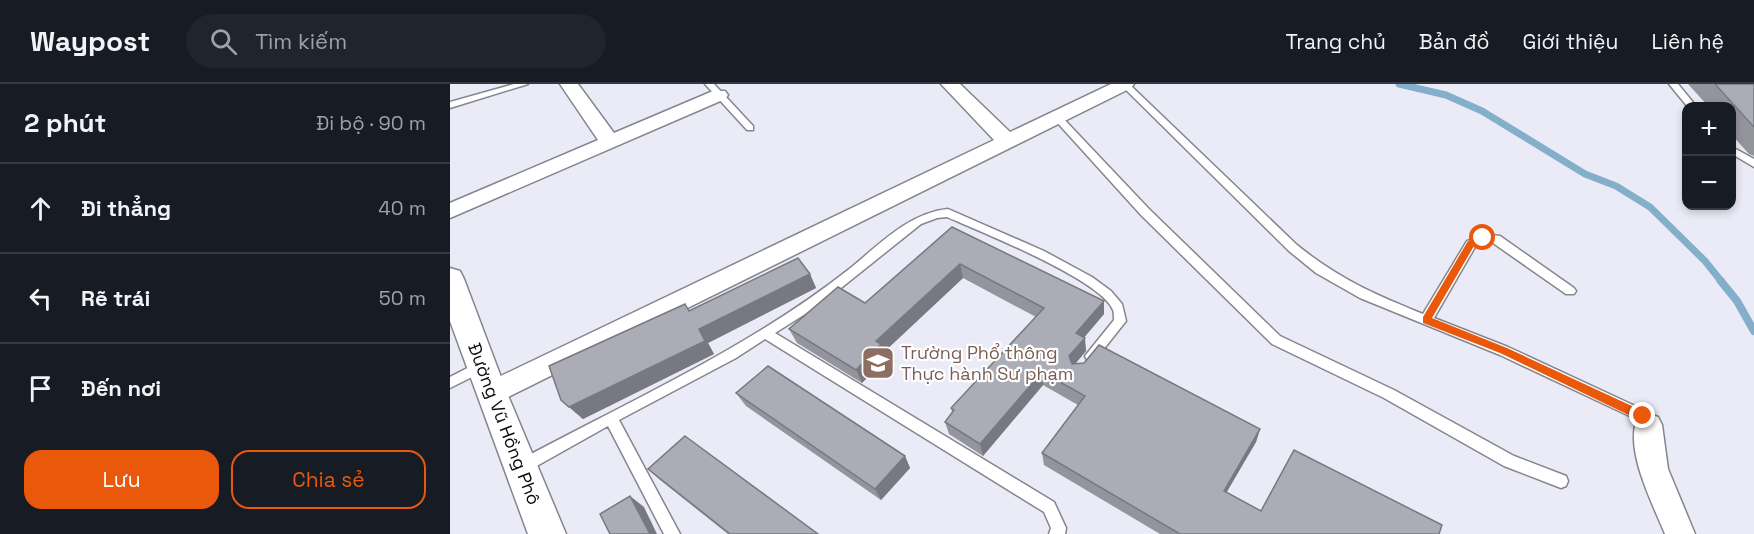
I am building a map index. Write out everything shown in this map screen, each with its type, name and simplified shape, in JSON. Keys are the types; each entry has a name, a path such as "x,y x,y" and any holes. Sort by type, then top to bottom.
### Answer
{"street":[{"path":"569,84 610,142"},
{"path":"950,84 1008,142"},
{"path":"486,380 1008,142 1121,85"},
{"path":"450,212 610,142 714,89"},
{"name":"Đường Vũ Hồng Phô","path":"450,279 486,380 547,534"},
{"path":"1648,425 1648,451 1655,476 1680,534"}],"lane":[{"path":"450,105 524,84"},
{"path":"1673,84 1689,102"},
{"path":"1121,85 1293,248 1320,270 1364,295 1504,351 1643,416 1648,425"},
{"path":"714,89 750,128"},
{"path":"1057,117 1145,213 1276,340 1389,394 1509,461 1562,481"},
{"path":"1736,153 1754,164"},
{"path":"520,467 732,354 817,301 917,221 936,214 948,213 1078,272 1111,298 1119,309 1120,321 1085,363"},
{"path":"1426,320 1471,244 1483,238 1496,239 1516,254"},
{"path":"765,333 1049,507 1059,528 1057,534"},
{"path":"450,382 486,380"},
{"path":"611,418 672,534"}],"building":[{"path":"1715,84 1754,84 1754,127 1736,107 1736,102 1731,102"},
{"path":"952,227 1104,301 1076,333 1085,338 1069,356 1072,364 1084,363 1099,345 1260,429 1224,491 1261,511 1294,450 1442,525 1439,534 1180,534 1042,453 1085,396 1042,372 980,444 945,422 954,410 951,408 1044,308 960,264 876,341 881,344 856,370 789,329 838,287 865,303"},
{"path":"798,258 810,274 699,329 705,341 569,407 561,400 549,366 685,304 689,311"},
{"path":"768,366 905,456 875,489 736,393"},
{"path":"685,436 818,534 730,534 648,469"},
{"path":"630,496 650,534 610,534 600,514"}],"waterway":[{"path":"1399,84 1446,95 1482,111 1585,174 1616,186 1650,207 1705,261 1721,281"},
{"path":"1720,280 1737,301 1754,331"}],"place":[{"name":"Trường Phổ thông Thực hành Sư phạm","path":"878,363"}],"route":[{"path":"1483,238 1471,244 1426,320 1504,351 1643,416"}]}
